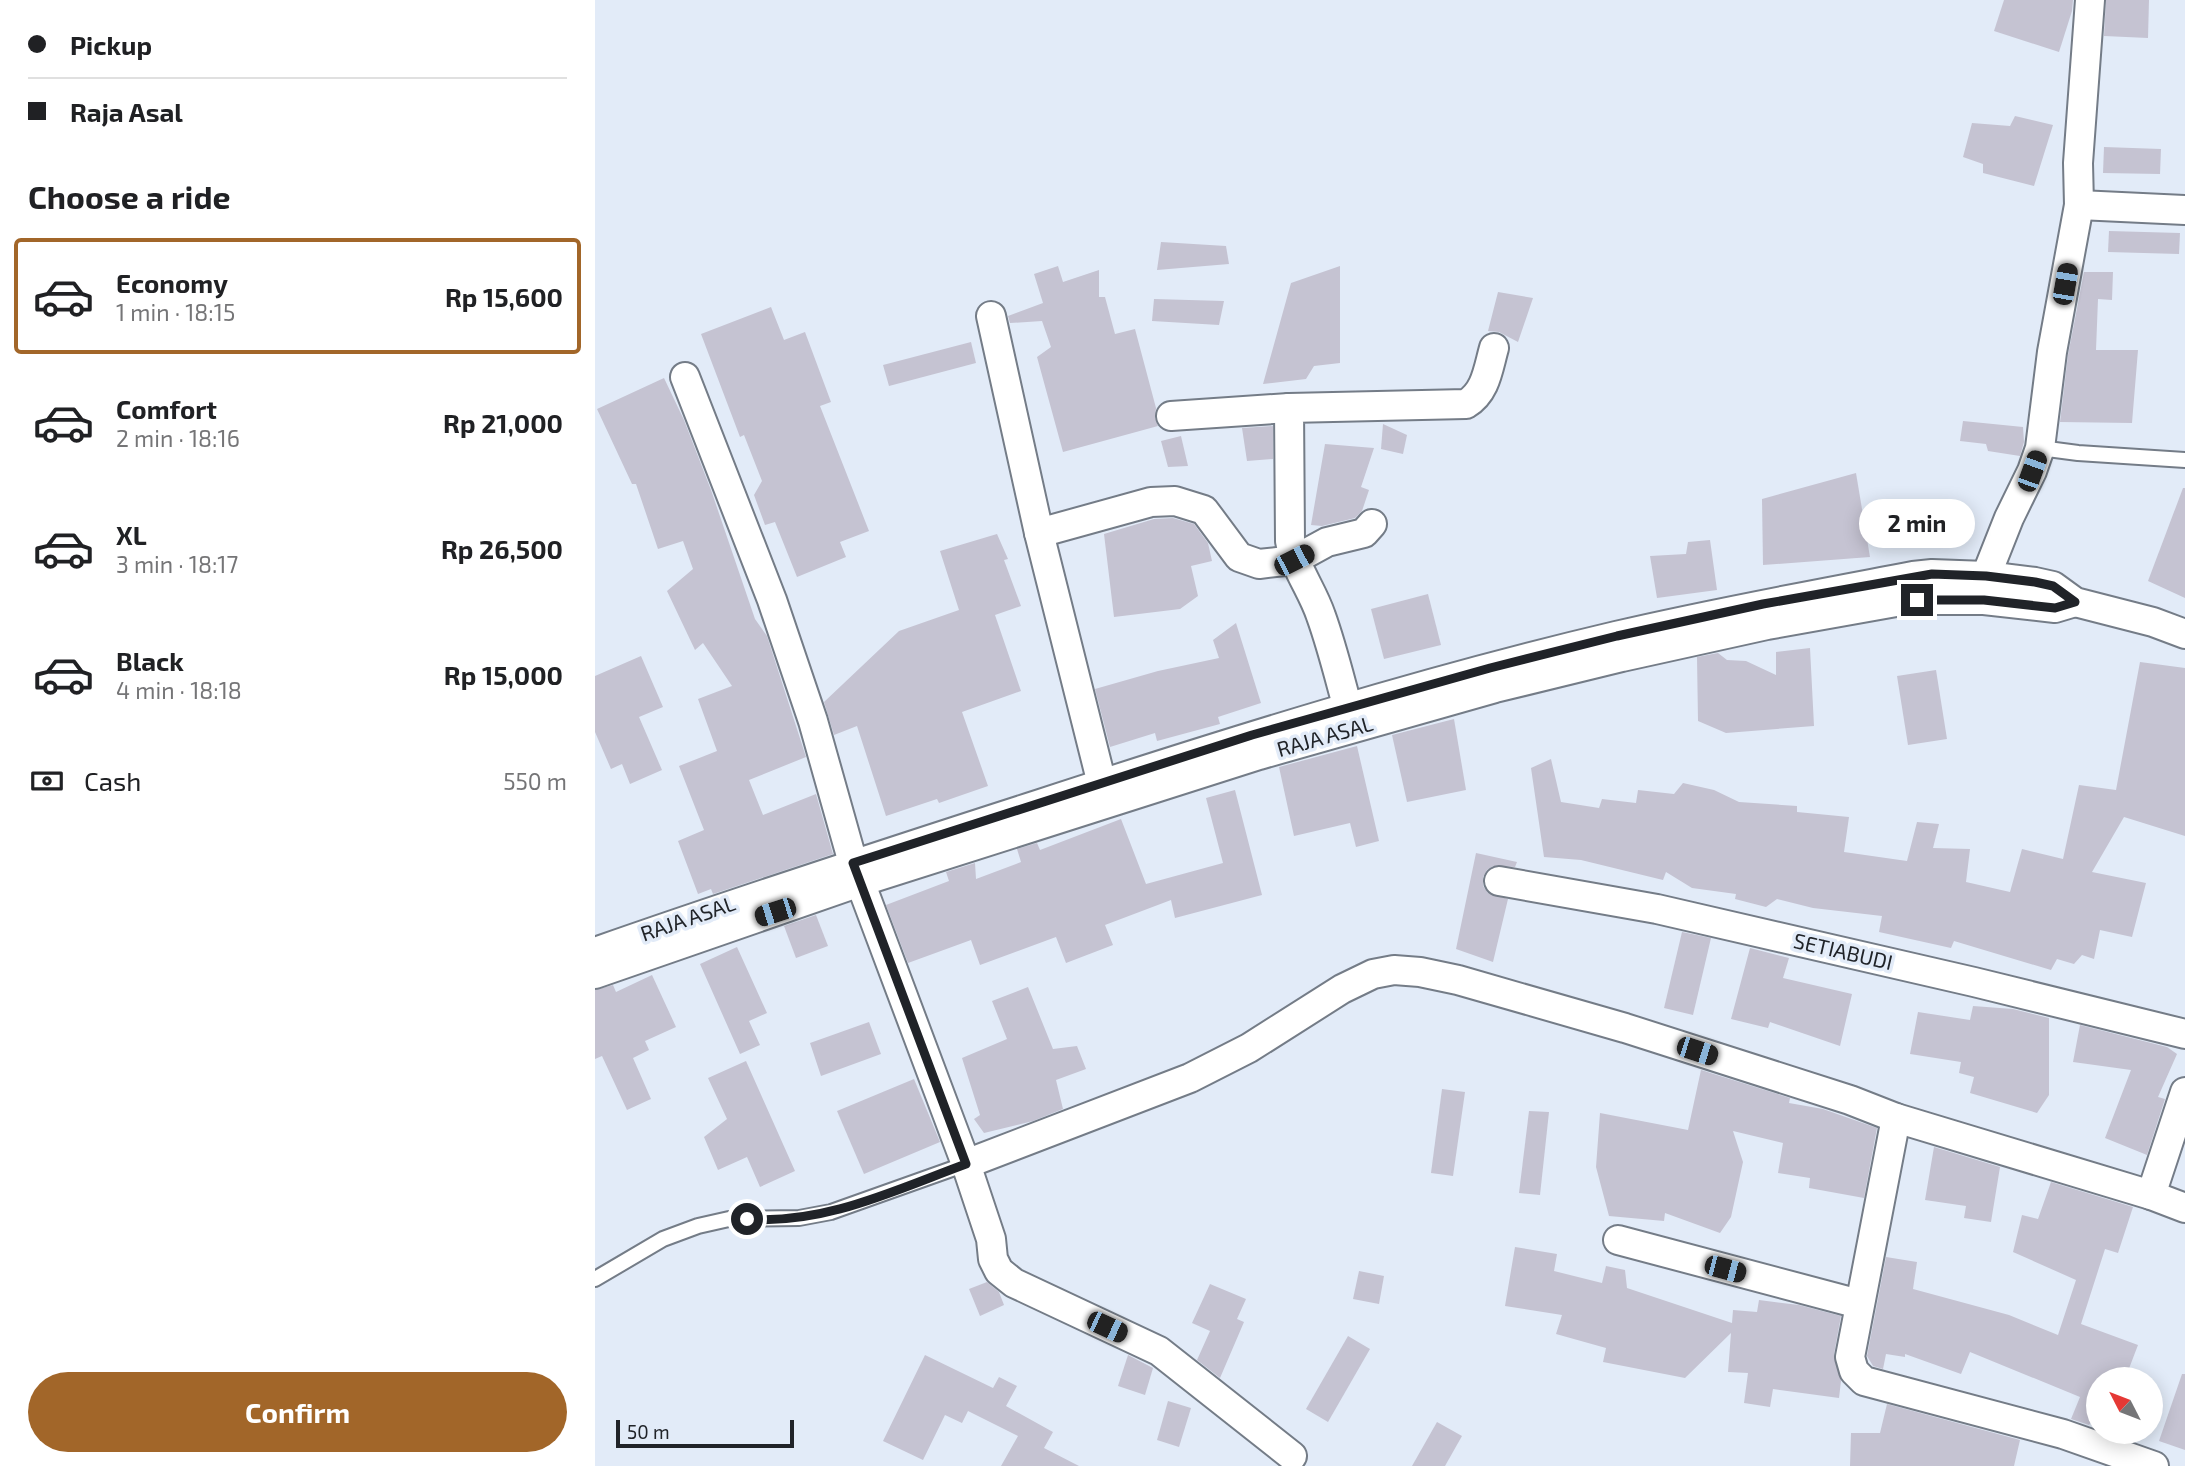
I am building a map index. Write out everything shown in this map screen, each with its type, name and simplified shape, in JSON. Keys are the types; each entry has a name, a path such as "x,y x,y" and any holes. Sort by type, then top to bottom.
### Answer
{"street":[{"path":"1986,576 2041,448 2052,352 2079,205 2078,163 2090,0"},
{"path":"2079,205 2185,210"},
{"path":"991,316 1039,533 1102,784"},
{"path":"1171,416 1289,408 1466,404 1484,383 1494,348"},
{"path":"685,377 772,600 813,721 857,872 966,1164 991,1239 993,1259 999,1271 1005,1278 1159,1351 1296,1463"},
{"path":"1289,408 1290,541 1294,560 1321,616 1351,718"},
{"path":"1039,533 1151,502 1175,501 1204,510 1239,557 1259,564 1294,560 1327,542 1364,533 1372,524"},
{"name":"RAJA ASAL","path":"595,951 1259,755 1351,718 1501,665 1763,604 1913,576 1986,576 2053,586 2075,602 2153,622 2185,634"},
{"name":"RAJA ASAL","path":"595,974 857,872 1102,784 1252,735 1351,718 1495,688 1780,622 1917,600 1984,600 2055,608 2075,602"},
{"name":"SETIABUDI","path":"1499,881 1657,909 2185,1034"},
{"path":"966,1164 1190,1078 1249,1048 1342,989 1373,974 1394,970 1458,980 1625,1028 1896,1118 2151,1195 2185,1208"},
{"path":"2151,1195 2185,1092"},
{"path":"1896,1118 1850,1357 1854,1371 1864,1381 2063,1434 2154,1466"},
{"path":"1618,1240 1859,1304"}],"lane":[{"path":"2041,448 2185,460"},
{"path":"595,1279 663,1239 698,1226 729,1219 790,1219 831,1212 966,1164"}],"building":[{"path":"2004,0 2073,0 2059,52 1994,31"},
{"path":"2106,0 2149,0 2148,38 2104,36"},
{"path":"2015,116 2053,125 2034,186 1983,173 1983,164 1963,157 1972,123 2010,126"},
{"path":"2104,147 2161,149 2160,174 2103,173"},
{"path":"2109,231 2180,233 2179,254 2108,252"},
{"path":"1161,242 1226,246 1229,264 1157,270"},
{"path":"1058,266 1063,282 1099,270 1099,297 1105,297 1115,334 1135,329 1156,408 1158,426 1063,452 1037,357 1051,347 1042,321 1010,323 1008,316 1043,303 1034,274"},
{"path":"1340,266 1340,363 1314,366 1306,379 1263,384 1291,283"},
{"path":"2084,272 2113,272 2112,300 2098,299 2096,350 2138,350 2132,423 2060,422 2068,355"},
{"path":"1498,292 1533,298 1518,342 1499,332 1488,331"},
{"path":"1154,299 1224,301 1219,325 1152,321"},
{"path":"771,307 784,340 805,332 831,402 820,406 869,531 840,542 846,557 797,577 775,522 765,525 754,495 762,481 744,435 740,437 701,334"},
{"path":"971,342 976,363 889,386 883,365"},
{"path":"664,378 684,420 711,490 755,619 767,636 806,757 749,780 763,815 816,794 833,854 713,894 711,889 698,894 678,841 704,830 679,766 717,751 698,699 732,686 703,643 695,650 667,591 693,569 683,541 658,549 636,484 632,484 597,409"},
{"path":"1963,421 2023,427 2024,442 2020,456 1988,451 1986,444 1960,441"},
{"path":"1383,424 1407,435 1403,454 1381,449"},
{"path":"1273,426 1273,459 1247,461 1242,428"},
{"path":"1181,436 1188,466 1168,467 1161,441"},
{"path":"1325,444 1374,448 1361,487 1369,490 1362,511 1355,518 1322,526 1311,525"},
{"path":"1856,473 1870,557 1763,565 1762,499"},
{"path":"2185,488 2185,598 2148,581"},
{"path":"1173,518 1194,524 1208,543 1212,561 1191,566 1198,596 1180,609 1114,617 1104,534 1154,519"},
{"path":"997,534 1008,559 1004,560 1021,606 995,615 1021,691 962,712 988,786 939,803 937,799 886,816 857,726 834,735 824,702 899,631 959,610 940,551"},
{"path":"1710,540 1717,590 1657,598 1650,556 1686,554 1688,542"},
{"path":"1428,594 1441,645 1384,659 1371,609"},
{"path":"1236,623 1261,703 1218,717 1220,724 1157,741 1155,733 1110,747 1095,689 1158,671 1219,658 1213,640"},
{"path":"1810,648 1814,726 1726,733 1698,721 1697,657 1718,653 1727,660 1746,661 1776,675 1776,652"},
{"path":"641,656 663,707 639,717 662,770 630,784 622,764 611,769 595,732 595,676"},
{"path":"2140,662 2185,668 2185,836 2124,817 2092,872 2146,883 2132,937 2100,930 2094,959 2082,955 2074,964 2057,959 2051,970 1954,941 1951,948 1879,932 1882,916 1813,908 1777,899 1766,907 1735,899 1736,894 1692,888 1666,872 1663,880 1581,860 1544,857 1531,768 1551,759 1561,802 1599,808 1602,799 1636,803 1638,790 1674,794 1683,783 1714,790 1739,802 1797,806 1797,812 1849,817 1844,852 1907,861 1917,822 1939,824 1933,848 1970,849 1966,882 2010,892 2022,849 2063,859 2079,785 2116,790"},
{"path":"1936,670 1947,739 1908,745 1897,676"},
{"path":"1454,719 1466,790 1407,802 1392,735"},
{"path":"1357,746 1379,841 1356,847 1350,823 1294,836 1279,767"},
{"path":"1235,790 1262,895 1175,918 1171,900 1105,925 1113,945 1066,963 1056,937 980,965 971,940 908,963 886,905 949,881 946,872 975,863 976,879 1021,862 1017,849 1037,843 1040,850 1121,819 1146,884 1223,863 1206,798"},
{"path":"1476,853 1517,862 1515,867 1493,866 1483,877 1483,886 1488,893 1508,899 1493,962 1456,949"},
{"path":"816,915 828,946 796,958 784,926"},
{"path":"1682,932 1711,938 1693,1015 1664,1008"},
{"path":"737,947 767,1013 749,1021 760,1045 740,1054 700,964"},
{"path":"1750,948 1789,958 1783,978 1852,994 1840,1046 1770,1022 1768,1028 1731,1019"},
{"path":"652,975 676,1027 645,1041 649,1050 633,1058 651,1099 627,1110 602,1056 595,1059 595,990 613,985 616,992"},
{"path":"1028,987 1053,1049 1077,1046 1086,1069 1056,1080 1063,1109 1033,1121 984,1133 974,1119 980,1115 962,1058 1007,1039 992,1001"},
{"path":"1973,1006 2013,1009 2049,1018 2049,1095 2037,1113 1970,1093 1974,1077 1959,1073 1961,1062 1910,1054 1918,1012 1970,1020"},
{"path":"869,1022 881,1054 821,1076 810,1043"},
{"path":"2080,1025 2167,1047 2177,1054 2158,1097 2165,1099 2147,1155 2105,1138 2131,1070 2073,1062"},
{"path":"746,1061 795,1171 760,1187 747,1157 718,1170 704,1137 727,1119 708,1078"},
{"path":"1701,1070 1790,1098 1789,1103 1823,1109 1877,1128 1864,1198 1809,1188 1810,1178 1778,1173 1783,1143 1733,1131 1743,1162 1731,1217 1720,1233 1665,1213 1664,1221 1609,1216 1596,1167 1600,1113 1688,1130"},
{"path":"914,1079 940,1142 864,1174 837,1111"},
{"path":"1442,1089 1465,1092 1453,1176 1431,1173"},
{"path":"1529,1111 1549,1112 1540,1195 1519,1193"},
{"path":"1934,1147 2000,1167 1991,1222 1964,1218 1966,1206 1925,1200"},
{"path":"2051,1182 2133,1207 2118,1253 2105,1249 2081,1324 2138,1345 2130,1367 2086,1367 2086,1424 2071,1419 2080,1397 1970,1352 1961,1374 1905,1354 1905,1357 1886,1354 1883,1369 1873,1366 1867,1356 1886,1257 1917,1262 1913,1289 2009,1315 2058,1335 2076,1280 2013,1252 2022,1215 2038,1219"},
{"path":"1515,1247 1557,1254 1554,1271 1602,1283 1606,1266 1625,1270 1627,1288 1732,1323 1733,1310 1757,1312 1759,1300 1799,1305 1841,1316 1834,1354 1841,1381 1839,1398 1773,1389 1770,1407 1744,1403 1748,1373 1728,1372 1731,1333 1685,1378 1603,1362 1606,1348 1556,1334 1562,1315 1505,1306"},
{"path":"1359,1271 1384,1276 1379,1304 1353,1299"},
{"path":"987,1282 999,1292 1004,1305 980,1316 969,1289"},
{"path":"1210,1284 1246,1299 1237,1319 1244,1322 1220,1378 1197,1360 1210,1331 1192,1323"},
{"path":"1348,1336 1370,1349 1328,1422 1306,1409"},
{"path":"925,1355 993,1388 999,1377 1017,1386 1006,1406 1053,1432 1044,1448 1079,1466 1001,1466 1018,1436 968,1411 962,1423 945,1415 923,1460 883,1441"},
{"path":"1128,1355 1153,1368 1145,1395 1118,1386"},
{"path":"2182,1374 2185,1374 2185,1450 2163,1442 2163,1429"},
{"path":"1168,1401 1191,1408 1179,1447 1157,1440"},
{"path":"1887,1404 2020,1440 2014,1466 1850,1466 1851,1433 1880,1433"},
{"path":"1437,1422 1462,1436 1445,1466 1412,1466"}],"route":[{"path":"747,1219 799,1218 831,1212 966,1164 853,863 1252,735 1490,668 1617,636 1763,604 1932,574 1986,576 2035,582 2053,586 2075,602 2055,608 1984,600 1917,600"}]}
